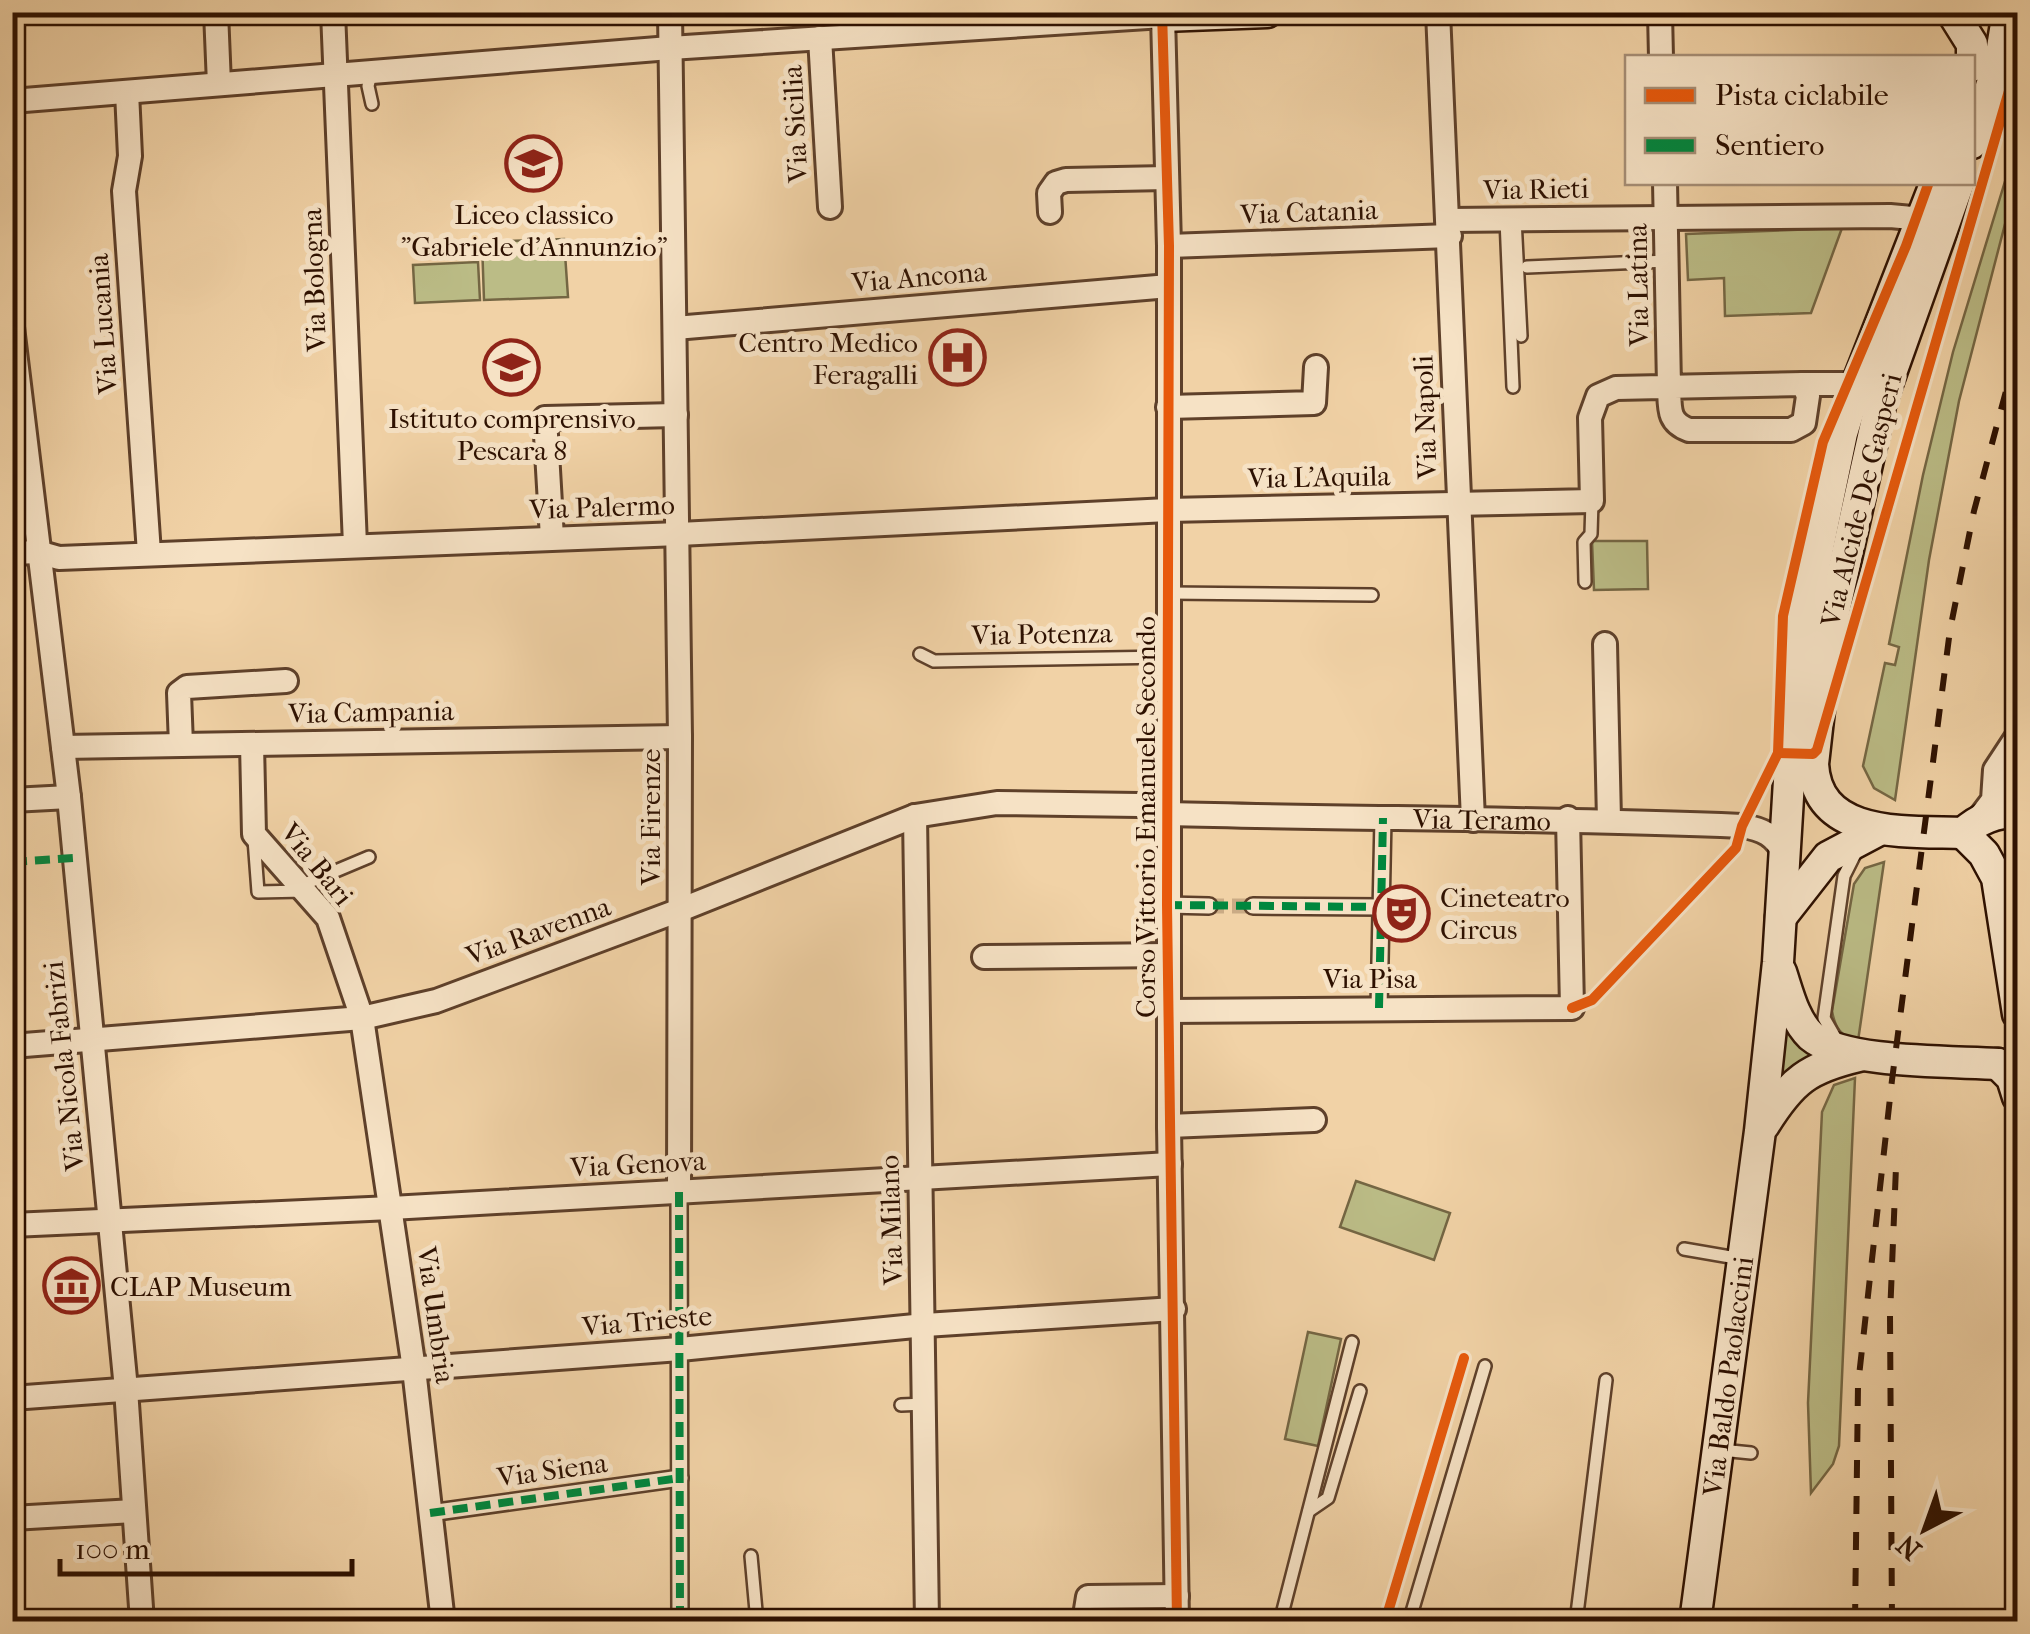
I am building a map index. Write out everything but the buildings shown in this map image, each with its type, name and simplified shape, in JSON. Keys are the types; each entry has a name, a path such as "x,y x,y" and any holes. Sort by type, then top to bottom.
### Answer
{"main road":[{"path":"1162,14 1267,12"},
{"path":"1972,55 1972,44 1955,12 1983,12"},
{"path":"1975,134 2000,60 2008,12"},
{"name":"Via Alcide De Gasperi","path":"1935,185 1842,432 1797,649 1778,962 1802,1025 1814,1038 1853,1053 1998,1064"},
{"name":"Via Alcide De Gasperi","path":"1862,828 1826,800 1814,774 1826,648 1880,401 1957,185"},
{"path":"1780,916 1828,857 1862,828 1970,827 1996,814 2018,812"},
{"path":"1970,827 1984,854 2012,878 2011,936 2018,1014 2009,1046 1998,1064 2012,1078 2018,1097"},
{"name":"Via Baldo Paolaccini","path":"1692,1622 1760,1131 1778,962"},
{"name":"Via Baldo Paolaccini","path":"1760,1131 1800,1078 1853,1053"}],"street":[{"path":"216,12 218,84"},
{"name":"Via Bologna","path":"333,12 355,544"},
{"name":"Via Firenze","path":"670,12 679,534 680,1622"},
{"name":"Via Napoli","path":"1438,12 1474,820"},
{"path":"1660,12 1661,55"},
{"path":"12,101 218,84 371,78 670,48 1162,14"},
{"name":"Corso Vittorio Emanuele Secondo","path":"1162,14 1169,246 1166,906 1177,1622"},
{"name":"Via Sicilia","path":"820,38 830,207"},
{"name":"Via Lucania","path":"127,92 130,156 124,191 148,553"},
{"path":"1050,212 1049,194 1056,183 1066,180 1167,178"},
{"name":"Via Latina","path":"1666,185 1671,418 1677,426 1689,430 1791,430"},
{"name":"Via Rieti","path":"1450,228 1511,219 1923,219"},
{"name":"Via Catania","path":"1169,246 1450,228"},
{"name":"Via Ancona","path":"675,328 1169,286"},
{"name":"Via Nicola Fabrizi","path":"12,327 69,797 126,1389 142,1622"},
{"path":"1168,407 1314,403 1316,368"},
{"path":"1791,430 1804,423 1808,396 1802,384"},
{"path":"1592,501 1590,418 1598,396 1616,388 1857,384"},
{"path":"552,538 546,418 676,416"},
{"path":"1791,430 1842,432"},
{"name":"Via L'Aquila","path":"1168,510 1592,501"},
{"name":"Via Palermo","path":"12,553 38,552 59,558 1168,510"},
{"path":"1604,644 1609,820"},
{"path":"181,745 179,693 187,687 286,681"},
{"name":"Via Campania","path":"63,746 680,737"},
{"path":"2016,738 2018,784"},
{"path":"1970,827 1993,800 1998,764 2016,738"},
{"name":"Via Bari","path":"252,744 254,834 328,918 362,1018"},
{"path":"12,800 69,797"},
{"name":"Via Ravenna","path":"12,1046 362,1018 436,1001 680,910 915,816 997,804 1139,804 1167,814"},
{"name":"Via Teramo","path":"1167,814 1568,818 1760,829 1779,843 1785,855"},
{"name":"Via Milano","path":"915,816 919,1177 925,1325 913,1405 927,1622"},
{"path":"1379,1008 1383,818"},
{"name":"Via Pisa","path":"1168,1011 1572,1008 1568,818"},
{"path":"1166,906 1209,906"},
{"path":"1253,906 1382,907"},
{"path":"984,957 1167,955"},
{"name":"Via Umbria","path":"362,1018 414,1369 443,1622"},
{"path":"1168,1126 1314,1120"},
{"name":"Via Genova","path":"12,1224 391,1208 1170,1164"},
{"name":"Via Trieste","path":"12,1398 680,1350 925,1325 1174,1309"},
{"name":"Via Siena","path":"430,1512 680,1478"},
{"path":"12,1518 134,1511"},
{"path":"1084,1622 1088,1597 1177,1596"}],"lane":[{"path":"1511,219 1521,336"},
{"path":"1511,219 1513,387"},
{"path":"1527,266 1667,262"},
{"path":"1585,582 1584,542 1592,534 1592,501"},
{"path":"1168,592 1372,595"},
{"name":"Via Potenza","path":"920,654 934,662 1168,657"},
{"path":"1853,1053 1824,1018 1844,876 1862,828"},
{"path":"254,834 258,892 302,888 368,858"},
{"path":"1684,1249 1742,1259 1738,1243 1768,985 1778,962"},
{"path":"1280,1622 1352,1342"},
{"path":"1409,1622 1485,1366"},
{"path":"1692,1622 1719,1384 1726,1375"},
{"path":"1576,1622 1606,1380"},
{"path":"1309,1511 1328,1498 1360,1390"},
{"path":"1717,1449 1752,1453"},
{"path":"752,1556 757,1622"}],"green space":[{"path":"2017,142 2017,178 1959,401 1929,560 1895,800 1874,788 1863,766 1885,663 1895,665 1899,647 1889,644 1953,352"},
{"path":"1842,228 1811,313 1725,316 1724,278 1688,280 1686,234"},
{"path":"564,239 568,297 484,300 482,242"},
{"path":"478,262 480,300 415,303 413,265"},
{"path":"1592,541 1647,541 1648,589 1594,590"},
{"path":"1884,862 1858,1041 1840,1031 1832,1011 1854,884 1865,868"},
{"path":"1780,1007 1786,1030 1814,1056 1766,1111"},
{"path":"1855,1078 1839,1446 1833,1464 1811,1493 1808,1403 1822,1112 1834,1085"},
{"path":"1356,1181 1450,1213 1434,1260 1340,1227"},
{"path":"1308,1332 1341,1339 1318,1446 1285,1439"}],"tunnel":[{"path":"1209,906 1253,906"}],"railway":[{"path":"1855,1622 1858,1385 1892,1080 1950,630 1974,511 2018,346"},
{"path":"1892,1622 1890,1316 1896,1167"}],"marked path":[{"path":"1379,1008 1383,818"},
{"path":"12,862 74,858"},
{"path":"1167,905 1383,907"},
{"path":"679,1192 680,1622"},
{"path":"430,1513 680,1478"}],"cycle path":[{"path":"1162,12 1169,246 1167,905 1177,1622"},
{"path":"1778,753 1813,754 1817,750 2018,60"},
{"path":"1572,1008 1592,1000 1736,848 1742,826 1778,753 1783,616 1823,442 1928,185"},
{"path":"1385,1622 1464,1358"}],"place":[{"name":"Liceo classico \"Gabriele d'Annunzio\"","path":"534,163"},
{"name":"Centro Medico Feragalli","path":"957,358"},
{"name":"Istituto comprensivo Pescara 8","path":"512,367"},
{"name":"Cineteatro Circus","path":"1401,913"},
{"name":"CLAP Museum","path":"71,1286"}]}
